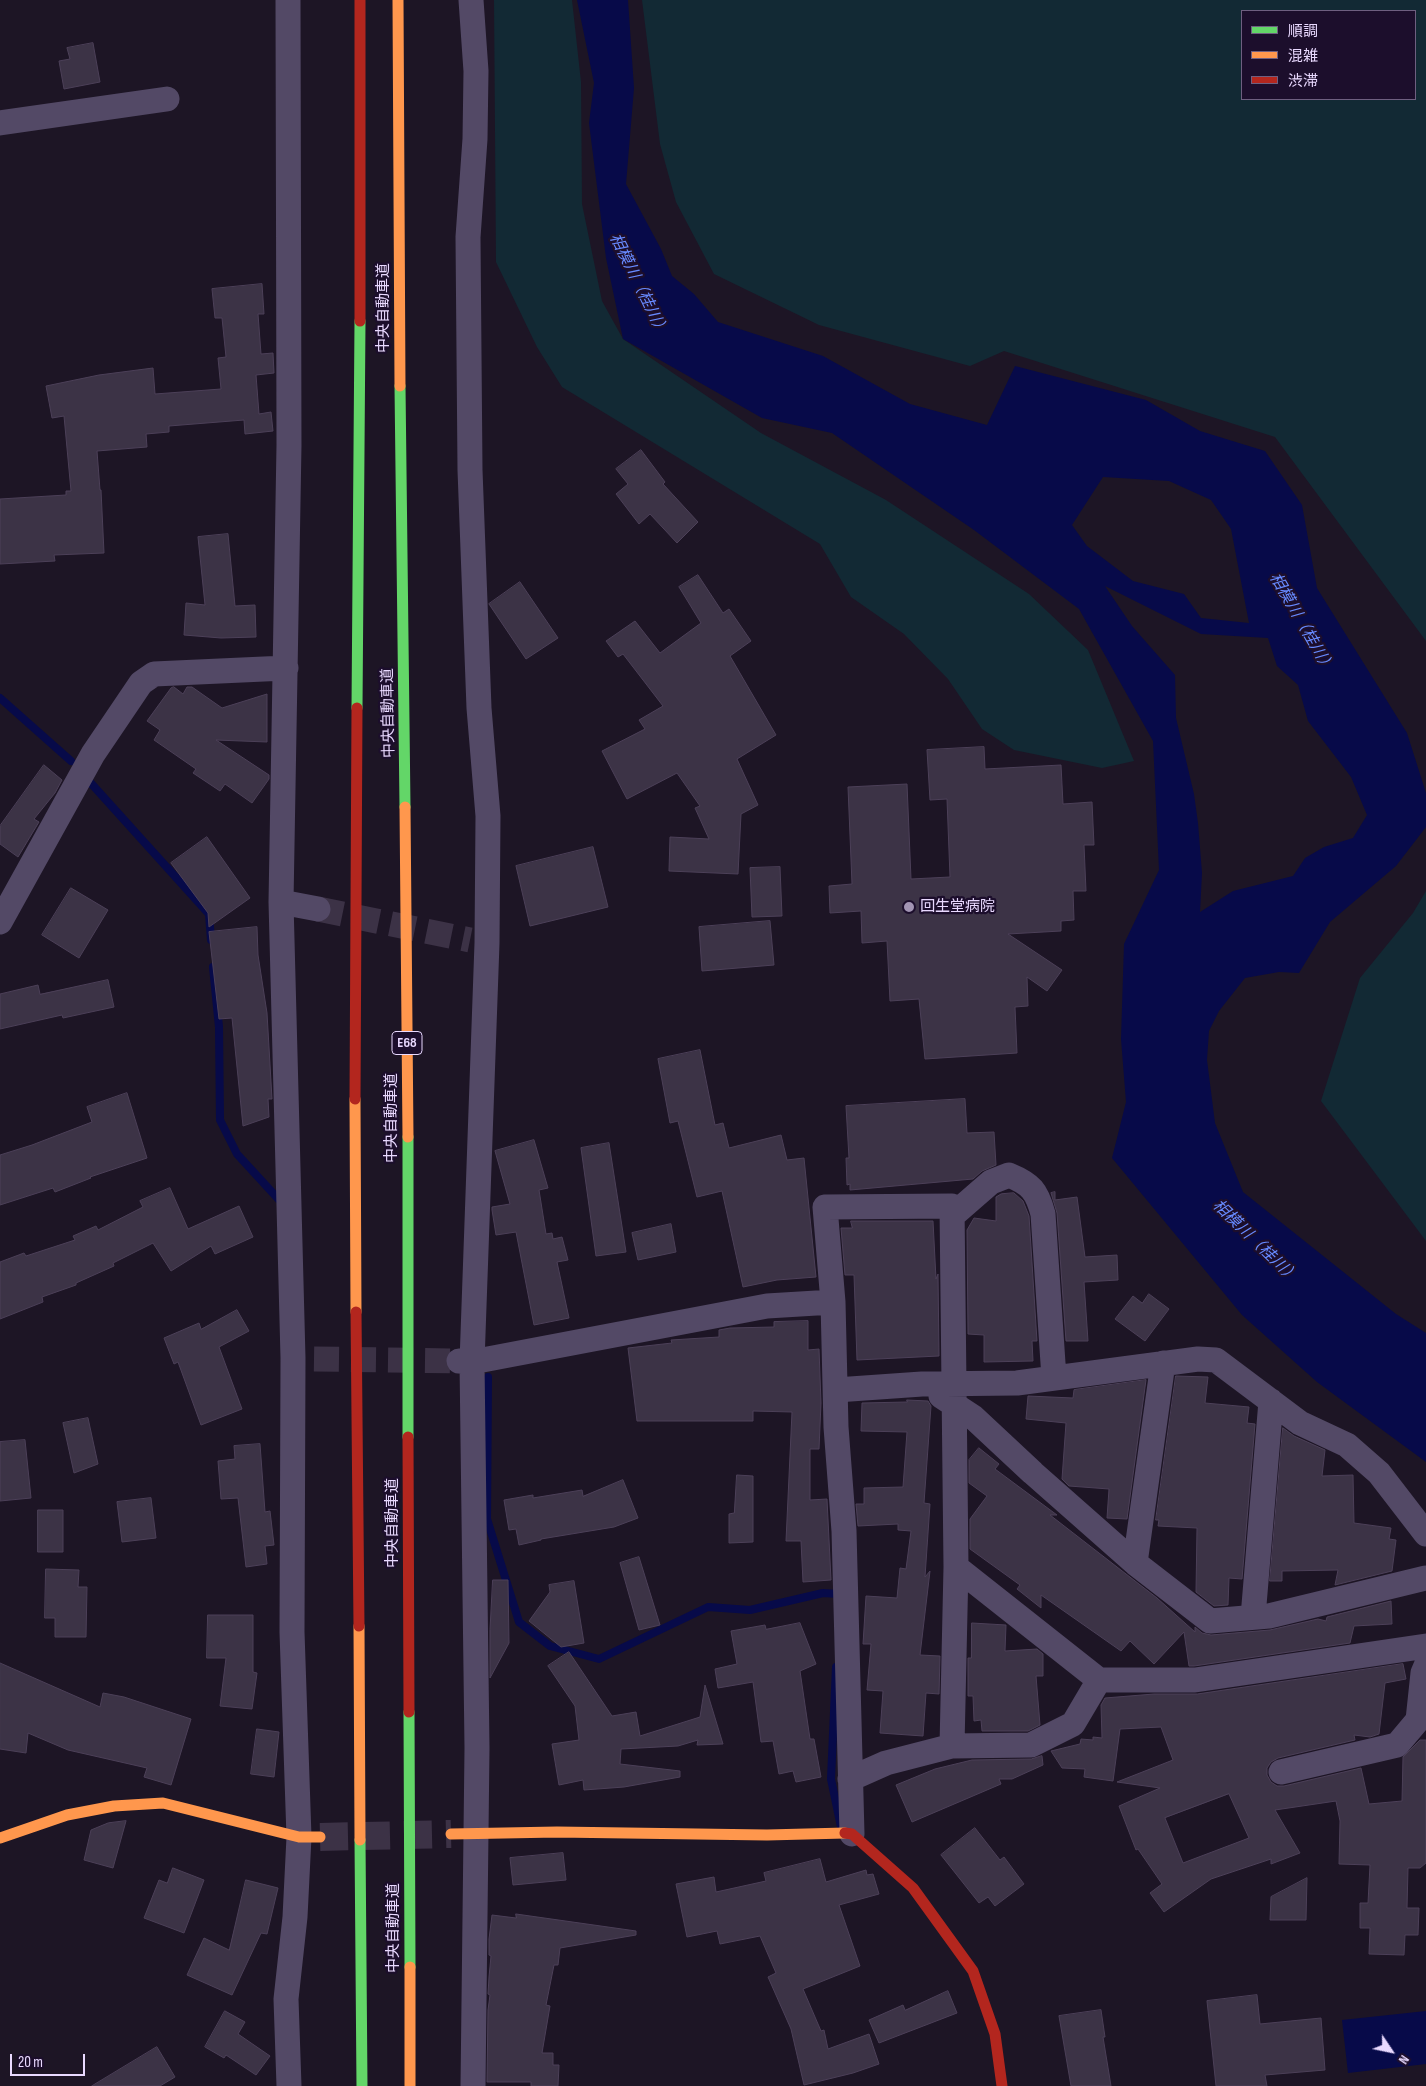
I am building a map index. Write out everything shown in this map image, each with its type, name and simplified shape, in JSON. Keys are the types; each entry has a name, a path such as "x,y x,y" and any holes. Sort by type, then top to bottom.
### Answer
{"main road":[{"name":"中央自動車道","path":"360,0 360,297 354,1111 362,2086"},
{"name":"中央自動車道","path":"398,0 400,395 407,944 410,2086"},
{"path":"0,1838 67,1815 114,1806 164,1803 310,1837"},
{"path":"463,1834 557,1832 767,1835 852,1834 912,1888 945,1930 973,1971 995,2034 1002,2086"}],"street":[{"path":"288,0 289,445 281,902 304,1358 292,1632 310,1837 295,1918 286,1999 289,2086"},
{"path":"472,0 476,71 475,139 468,237 470,470 479,708 488,816 479,941 466,1361 477,1748 463,1834 473,2086"},
{"path":"0,122 167,99"},
{"path":"0,922 93,754 141,683 154,674 286,668"},
{"path":"281,902 318,909"},
{"path":"952,1216 991,1182 1009,1175 1027,1182 1039,1199 1043,1214 1054,1378"},
{"path":"852,1834 844,1532 836,1427 833,1302 825,1207 952,1206 956,1567 952,1746"},
{"path":"466,1361 767,1306 833,1302"},
{"path":"836,1390 922,1384 953,1393 1198,1359 1216,1360 1300,1423 1353,1450 1379,1473 1426,1534"},
{"path":"1135,1563 1163,1364"},
{"path":"953,1393 973,1417 1033,1474 1135,1563 1210,1621 1269,1616 1426,1578"},
{"path":"1253,1617 1270,1401"},
{"path":"956,1567 1099,1680 1195,1680 1426,1646"},
{"path":"1280,1772 1397,1745 1418,1720 1423,1672 1426,1666"},
{"path":"850,1779 886,1764 952,1746 1031,1745 1073,1724 1099,1680"}],"shaded area":[{"path":"494,0 572,0 581,82 582,204 602,301 623,339 761,433 886,500 1029,594 1088,650 1134,761 1102,768 1014,750 982,729 948,679 904,634 851,597 820,544 562,387 537,347 496,262"},
{"path":"642,0 1426,0 1426,641 1275,437 1004,351 970,366 819,325 714,274 676,202 660,144"},
{"path":"1426,891 1426,1241 1321,1101 1360,978 1413,913"}],"water":[{"name":"相模川（桂川）","path":"577,0 628,0 634,88 626,184 661,249 672,276 694,294 718,322 823,356 910,404 987,425 1015,366 1146,400 1200,431 1265,451 1302,505 1317,588 1407,733 1426,793 1426,827 1396,866 1330,922 1299,973 1279,972 1245,978 1219,1011 1209,1031 1207,1060 1215,1123 1243,1192 1396,1314 1426,1333 1426,1462 1317,1382 1242,1315 1112,1158 1126,1102 1121,1039 1124,944 1159,870 1153,741 1079,609 974,530 832,433 762,418 623,339 606,258 589,123 594,83","holes":["1103,477 1169,481 1211,500 1231,529 1249,623 1201,618 1184,594 1133,581 1087,546 1072,525","1105,586 1201,634 1268,638 1277,666 1298,685 1308,721 1351,777 1367,815 1353,838 1324,847 1305,858 1293,876 1233,891 1200,912 1202,873 1198,823 1194,794 1176,718 1175,675 1132,626"]},
{"path":"1426,2011 1426,2064 1348,2073 1342,2020"}],"building":[{"path":"93,43 100,82 64,89 59,61 70,59 67,48"},
{"path":"262,284 264,314 258,314 261,354 273,353 274,373 256,375 259,414 271,412 273,431 245,434 244,420 169,426 169,432 146,434 147,447 97,451 104,553 54,555 55,561 0,564 0,499 66,495 66,491 71,491 64,416 52,418 46,386 99,375 153,368 155,394 221,389 218,358 226,357 222,318 215,318 212,289"},
{"path":"641,450 665,482 663,484 698,522 677,543 650,514 639,524 616,494 628,484 616,469"},
{"path":"228,534 235,606 255,605 256,637 221,638 184,635 186,603 205,605 198,537"},
{"path":"698,575 723,613 729,609 751,641 730,656 776,735 737,759 758,805 741,814 738,874 669,871 670,837 709,839 695,808 700,806 677,773 627,799 602,751 645,729 639,720 663,706 623,654 618,657 606,641 635,621 660,653 701,623 679,587"},
{"path":"520,582 558,638 526,659 489,604"},
{"path":"174,687 183,694 187,687 192,687 222,708 267,694 267,742 216,740 269,775 269,779 252,803 225,784 220,791 193,773 196,769 154,740 160,730 147,721 171,688"},
{"path":"984,747 985,769 1061,765 1063,804 1092,802 1094,845 1084,845 1086,891 1073,891 1074,920 1061,921 1061,931 1008,934 1062,970 1047,991 1027,977 1028,1006 1015,1007 1017,1053 925,1059 919,999 890,1001 887,941 862,943 861,911 830,913 829,886 852,884 848,787 907,784 911,879 950,877 947,799 930,800 927,750"},
{"path":"44,765 62,780 55,793 34,819 39,822 18,857 0,844 0,826"},
{"path":"207,837 250,898 209,927 208,913 171,863"},
{"path":"593,847 608,907 530,926 516,866"},
{"path":"780,867 782,916 752,917 750,868"},
{"path":"71,888 108,910 79,958 42,935"},
{"path":"770,921 774,965 702,971 699,927"},
{"path":"257,927 258,955 267,1013 272,1099 268,1099 269,1117 243,1126 232,1018 219,1019 209,932"},
{"path":"108,980 114,1007 63,1018 62,1015 0,1029 0,994 38,985 40,994"},
{"path":"700,1050 715,1125 723,1123 729,1148 781,1135 787,1160 804,1158 816,1277 777,1280 743,1287 722,1191 697,1197 678,1121 670,1123 658,1059"},
{"path":"127,1093 147,1158 90,1177 55,1192 53,1188 0,1205 0,1155 92,1122 87,1107"},
{"path":"965,1099 967,1133 994,1132 996,1165 982,1171 973,1179 850,1190 850,1184 847,1185 846,1158 849,1158 846,1106"},
{"path":"534,1140 548,1188 539,1190 546,1234 552,1233 553,1239 562,1237 568,1260 557,1262 569,1318 534,1325 516,1232 496,1235 492,1207 510,1204 495,1151"},
{"path":"609,1143 626,1252 596,1256 581,1148"},
{"path":"170,1188 188,1229 239,1206 253,1237 215,1254 211,1246 171,1271 153,1243 113,1263 114,1266 76,1283 76,1285 42,1297 43,1302 0,1319 0,1262 24,1253 26,1256 75,1240 73,1236 96,1226 98,1230 143,1207 140,1201"},
{"path":"1055,1192 1055,1200 1077,1197 1085,1257 1117,1255 1118,1280 1084,1282 1088,1341 1066,1341 1057,1213 1051,1193"},
{"path":"1014,1193 1023,1201 1029,1216 1037,1341 1032,1341 1033,1361 984,1362 984,1335 968,1334 967,1230 974,1218 996,1221 996,1197 1001,1194"},
{"path":"851,1221 933,1221 936,1279 938,1274 939,1356 857,1360 854,1275 845,1275 841,1228 852,1228"},
{"path":"671,1224 676,1252 638,1260 632,1233"},
{"path":"1149,1294 1169,1309 1145,1341 1115,1319 1133,1296 1142,1303"},
{"path":"237,1310 249,1331 219,1347 242,1409 201,1425 178,1362 174,1364 164,1338 199,1323 201,1329"},
{"path":"808,1321 808,1350 819,1349 821,1403 819,1449 810,1449 810,1500 827,1499 831,1580 803,1582 801,1541 786,1541 792,1412 753,1411 753,1421 637,1421 628,1348 672,1343 671,1340 719,1337 719,1330 730,1328 774,1327 774,1322"},
{"path":"1176,1376 1208,1377 1205,1403 1249,1407 1247,1423 1255,1424 1242,1579 1229,1578 1228,1605 1214,1606 1196,1592 1197,1528 1158,1526 1159,1520 1156,1520"},
{"path":"1146,1380 1127,1519 1107,1518 1109,1489 1069,1486 1062,1479 1066,1423 1026,1419 1028,1396 1073,1398 1074,1390"},
{"path":"907,1400 928,1401 931,1406 924,1503 930,1504 925,1577 930,1571 920,1655 940,1656 939,1694 926,1693 923,1736 880,1733 883,1691 867,1690 871,1644 863,1644 866,1596 897,1598 900,1568 906,1569 911,1531 898,1530 898,1524 858,1526 856,1504 864,1504 864,1488 903,1487 907,1432 861,1431 862,1403 907,1402"},
{"path":"88,1418 98,1464 74,1473 63,1423"},
{"path":"1283,1428 1294,1436 1325,1450 1322,1476 1353,1475 1354,1523 1391,1528 1389,1539 1396,1540 1392,1571 1335,1585 1338,1570 1282,1571 1282,1581 1270,1581"},
{"path":"25,1440 31,1498 0,1501 0,1442"},
{"path":"260,1444 265,1512 270,1511 274,1545 265,1546 267,1564 246,1567 238,1498 221,1499 218,1461 235,1459 234,1446"},
{"path":"979,1448 999,1464 995,1469 1057,1515 1050,1515 1157,1598 1195,1632 1195,1627 1202,1633 1211,1635 1270,1630 1318,1619 1326,1621 1327,1617 1391,1601 1392,1624 1354,1626 1350,1643 1194,1666 1189,1666 1184,1632 1154,1664 1130,1641 1121,1651 1041,1595 1041,1608 1017,1589 1020,1585 970,1549 970,1519 987,1496 969,1483 969,1460"},
{"path":"737,1475 753,1476 753,1542 729,1543 729,1514 734,1513"},
{"path":"623,1480 638,1518 614,1527 541,1539 519,1545 516,1529 509,1530 504,1500 533,1495 533,1498 582,1490 583,1496"},
{"path":"151,1498 156,1538 122,1542 117,1502"},
{"path":"38,1510 63,1510 63,1552 38,1552"},
{"path":"639,1557 660,1625 639,1630 620,1563"},
{"path":"46,1569 79,1570 78,1587 87,1587 86,1637 55,1637 55,1618 45,1618"},
{"path":"493,1580 508,1580 509,1643 490,1678 490,1630"},
{"path":"574,1581 584,1643 561,1647 529,1621 550,1592 549,1585"},
{"path":"208,1615 253,1615 253,1672 257,1673 252,1709 220,1706 226,1658 207,1658"},
{"path":"800,1623 816,1664 800,1671 810,1739 814,1739 821,1777 796,1782 793,1771 779,1774 773,1741 761,1742 753,1682 718,1688 715,1669 737,1664 731,1631 765,1625 766,1629"},
{"path":"972,1623 1006,1625 1005,1651 1037,1649 1043,1654 1043,1676 1036,1676 1040,1725 1028,1731 982,1731 981,1720 974,1721 973,1696 968,1696 968,1658 971,1658"},
{"path":"569,1652 612,1716 636,1712 640,1736 700,1717 705,1685 723,1744 697,1745 698,1740 678,1746 621,1749 620,1764 680,1771 680,1777 624,1787 584,1790 583,1780 559,1785 552,1744 579,1740 575,1706 548,1666"},
{"path":"0,1663 100,1707 103,1693 124,1697 191,1719 171,1785 144,1777 147,1768 68,1750 28,1733 26,1753 0,1749"},
{"path":"1403,1664 1406,1679 1385,1683 1379,1734 1370,1737 1354,1735 1355,1740 1278,1758 1271,1762 1267,1768 1267,1775 1271,1782 1277,1786 1284,1786 1361,1768 1369,1804 1402,1801 1403,1757 1420,1740 1426,1740 1426,1863 1420,1868 1408,1868 1407,1908 1419,1908 1418,1935 1405,1935 1404,1955 1369,1954 1370,1928 1360,1928 1360,1903 1368,1903 1370,1865 1339,1864 1340,1821 1336,1801 1275,1810 1300,1853 1271,1864 1271,1859 1211,1879 1164,1912 1150,1893 1162,1884 1138,1849 1136,1850 1119,1806 1160,1788 1117,1782 1173,1760 1161,1727 1120,1729 1113,1781 1084,1777 1085,1769 1062,1768 1051,1751 1080,1744 1081,1739 1093,1740 1093,1737 1102,1738 1101,1705 1105,1698 1154,1694 1197,1694","holes":["1229,1794 1249,1838 1183,1863 1165,1818"]},
{"path":"257,1729 279,1732 274,1777 251,1774"},
{"path":"1042,1756 1043,1765 1012,1779 999,1779 1001,1784 912,1822 896,1785 935,1769 972,1760 1031,1759"},
{"path":"126,1821 113,1868 84,1860 91,1830 108,1823"},
{"path":"975,1828 1000,1860 1004,1857 1024,1884 995,1906 988,1897 979,1903 941,1855"},
{"path":"563,1853 566,1880 513,1885 510,1858"},
{"path":"820,1859 826,1882 866,1870 867,1875 873,1874 879,1894 839,1905 860,1966 803,1989 821,2031 824,2030 828,2049 869,2034 879,2064 853,2073 804,2085 791,2029 768,1977 776,1973 760,1936 720,1944 717,1931 687,1937 676,1884 714,1877 716,1892 766,1881 764,1873"},
{"path":"173,1868 204,1880 184,1933 144,1918 159,1880 167,1883"},
{"path":"1307,1878 1306,1920 1270,1920 1271,1897"},
{"path":"246,1880 278,1888 267,1934 261,1933 232,1995 187,1975 204,1938 229,1950"},
{"path":"516,1914 636,1931 636,1935 560,1948 558,1965 554,1965 546,2005 550,2006 542,2053 553,2053 553,2065 559,2065 558,2086 531,2086 531,2082 487,2082 490,1995 488,1994 491,1956 489,1955 489,1939 492,1915 516,1918"},
{"path":"948,1991 957,2013 879,2043 869,2020 903,2005 905,2010"},
{"path":"1257,1995 1260,2024 1321,2018 1325,2070 1265,2075 1267,2086 1216,2086 1207,2001"},
{"path":"1101,2010 1105,2037 1103,2037 1111,2086 1071,2086 1059,2016"},
{"path":"225,2011 245,2022 238,2034 270,2056 256,2075 226,2055 224,2058 205,2047"},
{"path":"157,2047 175,2077 160,2086 92,2086"}],"waterway":[{"path":"0,698 71,761"},
{"path":"89,781 209,914 211,940"},
{"path":"213,967 219,1027 220,1120 237,1154 282,1203"},
{"path":"488,1377 487,1519 519,1622 550,1646 599,1659 708,1607 750,1610 823,1593 839,1594 839,1598"},
{"path":"836,1667 831,1779 841,1827"}],"tunnel":[{"path":"318,909 470,940"},
{"path":"314,1359 459,1361"},
{"path":"320,1837 451,1834"}],"traffic: fast":[{"path":"357,708 360,321"},
{"path":"400,386 405,807"},
{"path":"408,1137 408,1437"},
{"path":"409,1712 410,1967"},
{"path":"360,1840 362,2086"}],"traffic: slow":[{"path":"398,0 400,386"},
{"path":"405,807 408,1137"},
{"path":"355,1099 356,1312"},
{"path":"359,1626 360,1840"},
{"path":"0,1838 67,1815 114,1806 163,1803 299,1837 320,1837"},
{"path":"451,1834 557,1832 767,1835 845,1833"},
{"path":"410,1967 410,2086"}],"traffic: jam":[{"path":"360,0 360,321"},
{"path":"355,1099 357,708"},
{"path":"356,1312 359,1626"},
{"path":"408,1437 409,1712"},
{"path":"845,1833 852,1834 913,1888 973,1971 995,2034 1002,2086"}],"place":[{"name":"回生堂病院","path":"909,907"}]}
